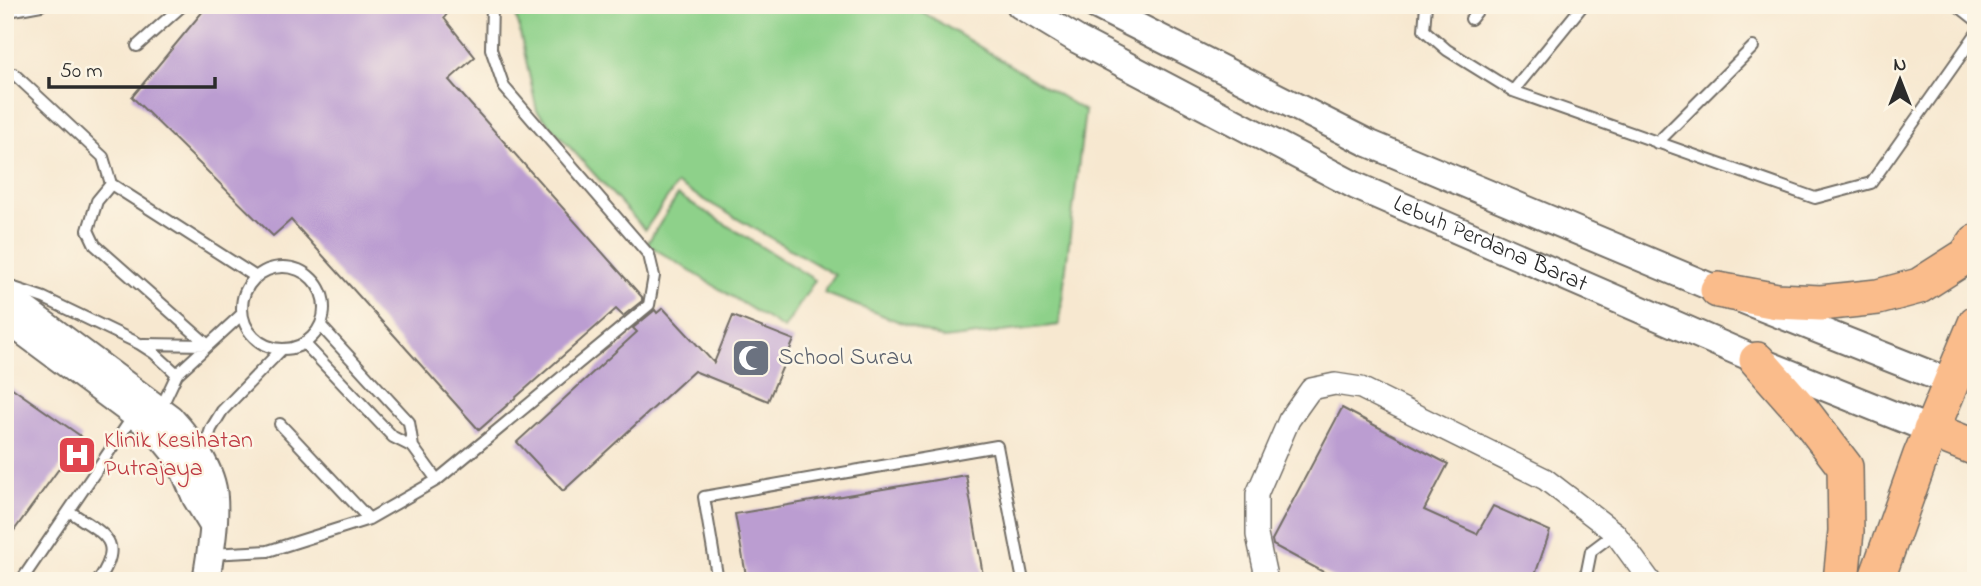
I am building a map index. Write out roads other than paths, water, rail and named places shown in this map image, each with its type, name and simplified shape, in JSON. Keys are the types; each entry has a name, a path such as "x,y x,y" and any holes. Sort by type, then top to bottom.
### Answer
{"main road":[{"path":"1718,290 1777,301 1821,303 1878,297 1919,286 1966,256 1976,242"},
{"path":"1876,581 1955,440 1976,323"},
{"path":"1757,360 1803,412 1845,467 1846,531 1841,581"}],"street":[{"name":"Lebuh Perdana Barat","path":"1020,5 1079,40 1356,186 1757,360 1955,440"},
{"name":"Lebuh Perdana Barat","path":"1095,5 1368,143 1718,290 1963,388"},
{"path":"5,295 148,412 183,466 196,498 212,524"},
{"path":"5,318 148,412 182,431 201,461 215,497 206,581"},
{"path":"1267,581 1258,535 1257,494 1289,421 1311,389 1335,384 1361,388 1545,479 1615,533 1650,581"}],"lane":[{"path":"5,6 14,10 41,5"},
{"path":"137,46 183,5"},
{"path":"210,554 268,551 369,519 437,480 649,305 654,276 649,255 504,87 491,49 492,5"},
{"path":"1426,5 1424,30 1447,50 1513,91 1815,198 1871,183 1976,34"},
{"path":"1471,19 1482,5"},
{"path":"1513,91 1583,5"},
{"path":"1957,5 1976,20"},
{"path":"1657,144 1753,47"},
{"path":"14,74 103,158 111,184 256,277"},
{"path":"111,184 97,201 88,230 95,245 208,345"},
{"path":"268,269 296,269 308,275 318,286 323,299 321,326 313,338 282,349 262,344 252,337 241,315 247,288 256,277 268,269"},
{"path":"5,285 38,295 140,344 177,374"},
{"path":"21,581 69,511 177,374 241,315"},
{"path":"321,326 409,422 413,447 437,480"},
{"path":"304,343 393,437 413,447"},
{"path":"140,344 208,345"},
{"path":"201,461 211,429 218,417 282,349"},
{"path":"280,424 369,519"},
{"path":"718,581 704,497 998,446 1023,581"},
{"path":"69,511 106,537 112,549 110,563 98,581"},
{"path":"1585,581 1591,551 1615,533"}],"place":[{"name":"School Surau","path":"751,358"},
{"name":"Klinik Kesihatan Putrajaya","path":"77,455"}]}
